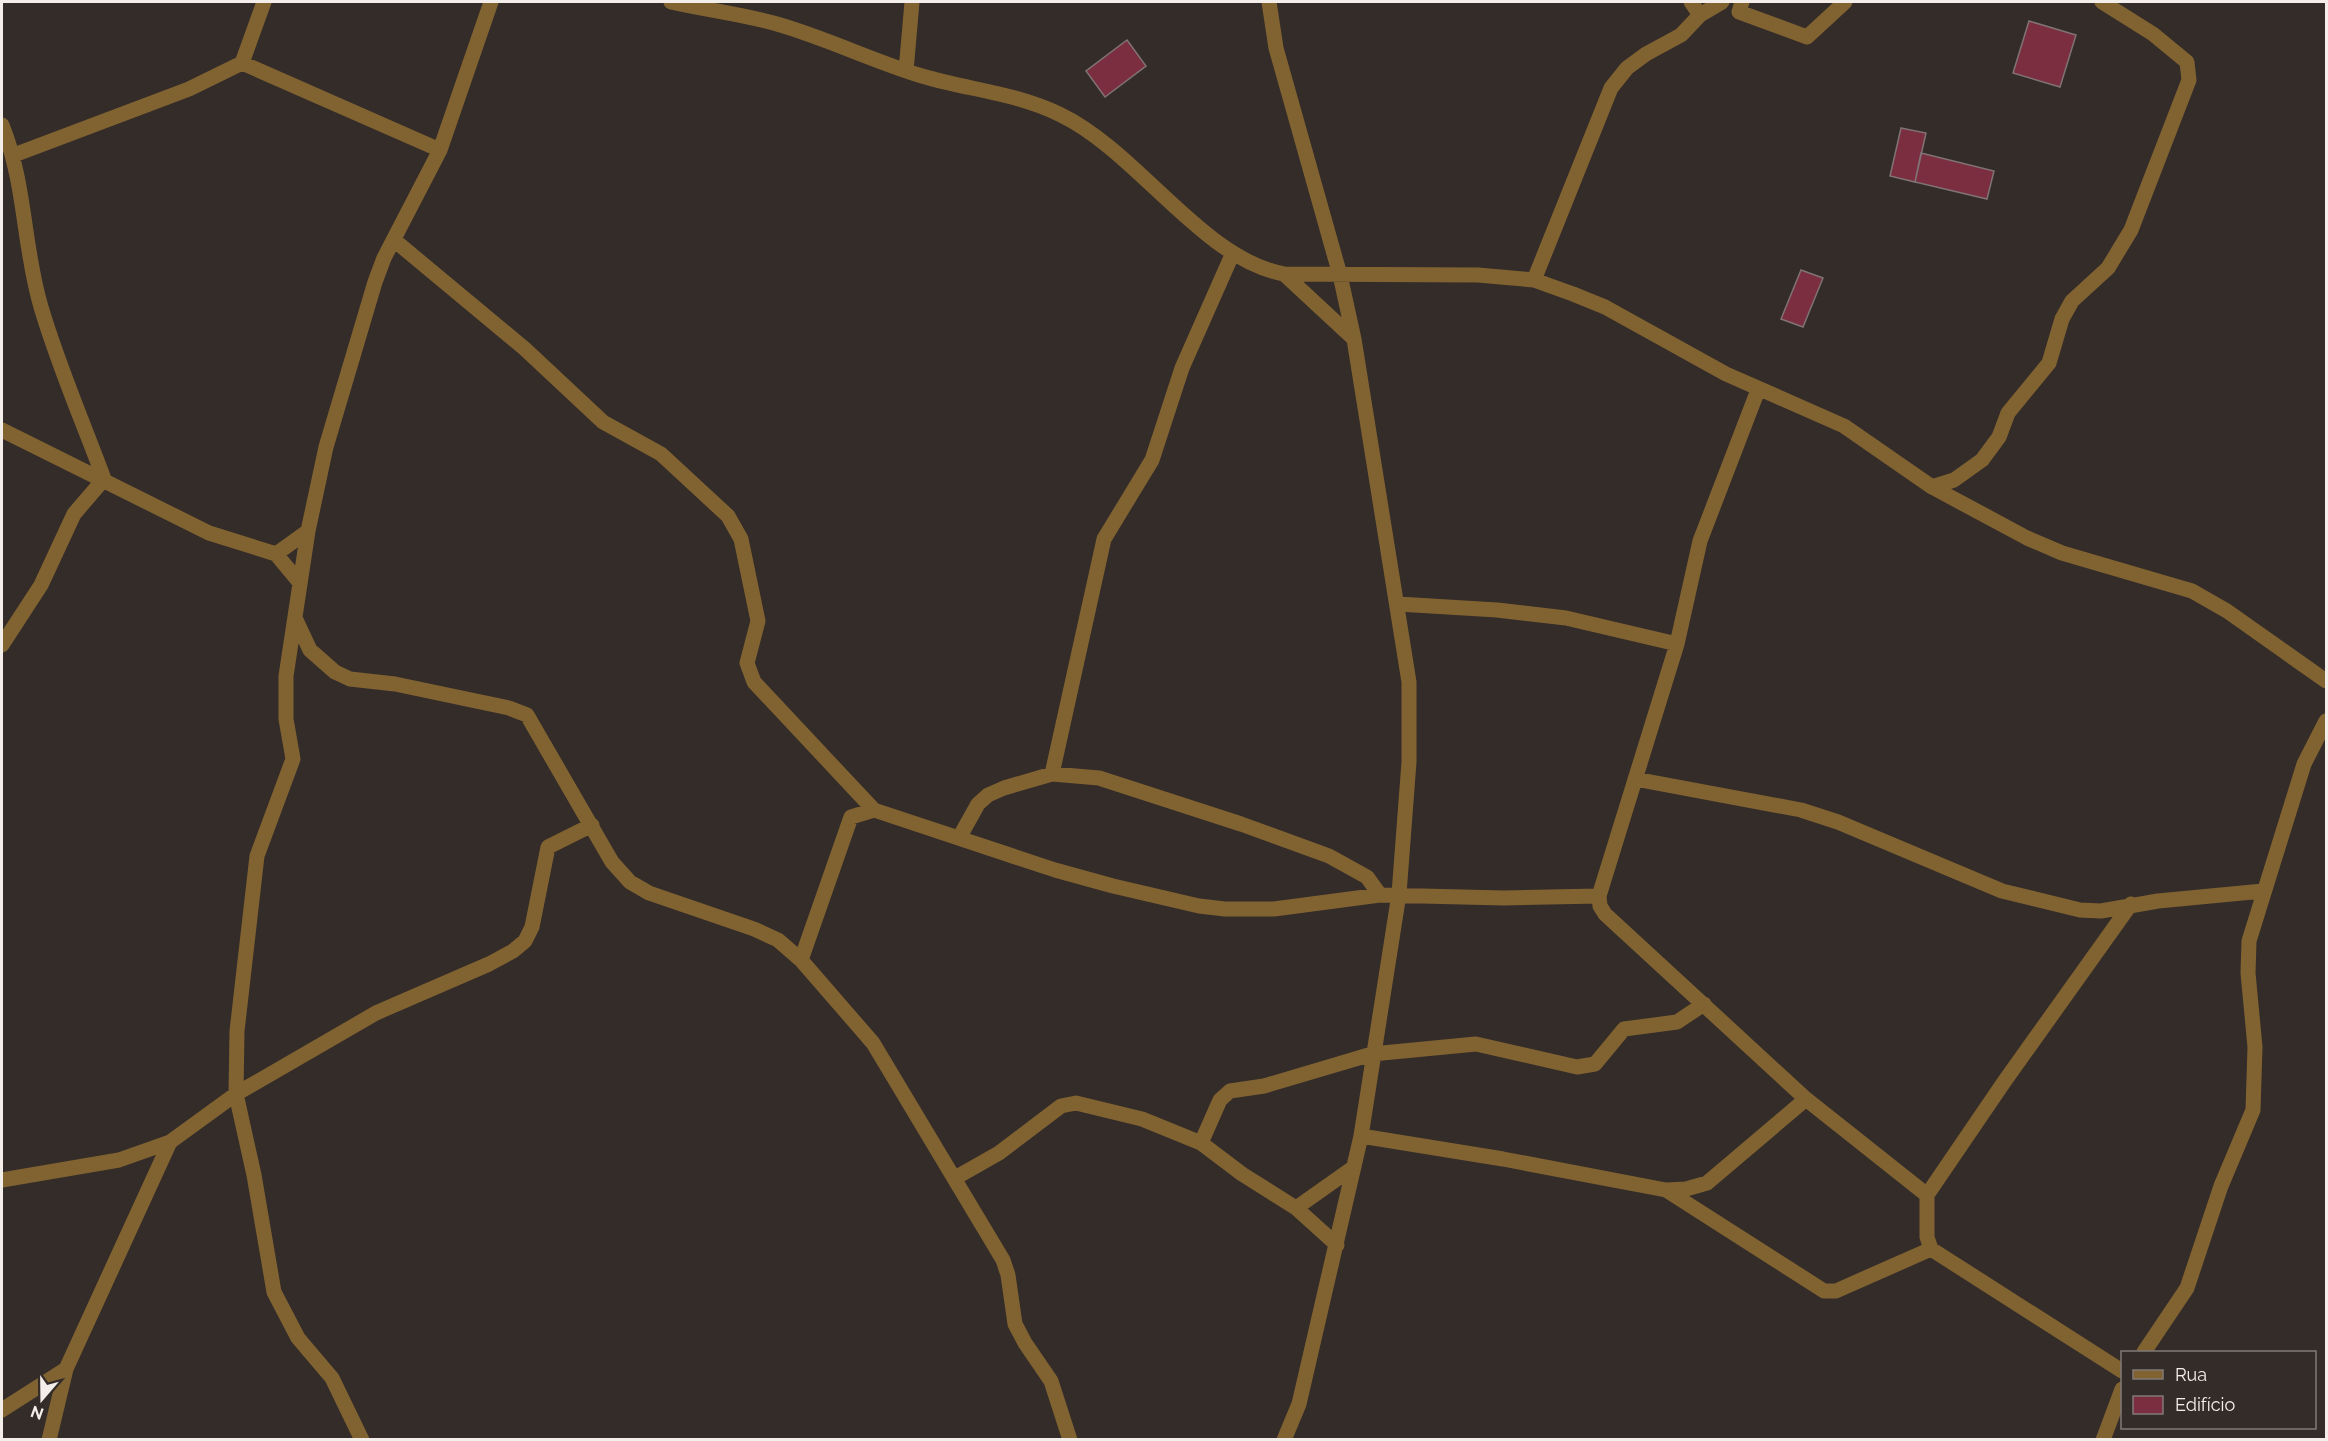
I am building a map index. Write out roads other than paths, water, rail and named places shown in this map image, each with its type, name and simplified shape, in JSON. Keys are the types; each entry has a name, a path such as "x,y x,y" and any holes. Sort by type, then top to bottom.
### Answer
{"street":[{"path":"14,155 189,89 242,63 264,2"},
{"path":"362,1440 332,1377 298,1338 274,1292 254,1174 236,1094 237,1031 257,856 293,759 285,698 308,531 326,447 375,282 440,150 490,2"},
{"path":"670,2 778,24 906,71 1004,94 1061,114 1083,126 1141,173 1232,255 1270,272 1340,275 1478,275 1534,280 1605,307 1758,390 1844,426 1932,487 2026,538 2062,553 2192,591 2235,616 2326,681"},
{"path":"906,71 912,2"},
{"path":"1269,2 1276,48 1340,275 1354,339 1409,682 1408,784 1399,894 1372,1054 1361,1136 1299,1404 1284,1440"},
{"path":"1691,2 1700,15"},
{"path":"1534,280 1587,153 1603,102 1611,88 1627,68 1646,54 1681,35 1700,15 1722,2"},
{"path":"1742,2 1739,12 1807,37 1845,2"},
{"path":"1932,487 1954,480 1982,460 1999,437 2008,413 2049,363 2062,319 2072,301 2108,268 2131,230 2189,80 2187,62 2152,34 2102,2"},
{"path":"242,63 440,150"},
{"path":"2,125 14,155 27,240 41,308 104,479"},
{"path":"394,240 525,349 603,422 662,454 728,516 741,539 758,621 747,663 754,682 874,810 1055,870 1199,906 1274,909 1399,894 1504,898 1599,896"},
{"path":"1052,774 1104,539 1152,460 1182,368 1232,255"},
{"path":"1284,274 1354,339"},
{"path":"1758,390 1700,541 1677,644 1599,896 1600,906 1605,914 1806,1099 1927,1195"},
{"path":"2,430 209,533 276,554 300,583"},
{"path":"2,645 41,585 74,514 104,479"},
{"path":"276,554 308,531"},
{"path":"1398,604 1497,610 1566,618 1677,644"},
{"path":"296,620 310,650 335,672 350,679 395,684 509,708 527,716 612,862 630,882 649,893 754,929 778,940 801,960 873,1042 1003,1260 1008,1275 1015,1323 1025,1343 1051,1381 1070,1440"},
{"path":"2145,1351 2187,1288 2221,1186 2253,1110 2254,1047 2247,958 2252,927 2304,764 2326,721"},
{"path":"959,838 968,818 988,795 1052,774 1099,778 1329,856 1366,877 1380,895"},
{"path":"1635,779 1801,810 1838,822 2002,891 2080,910 2101,911 2131,904 2263,891"},
{"path":"801,960 851,817 874,810"},
{"path":"2,1180 119,1160 171,1142 236,1094 376,1013 489,964 513,951 525,940 531,927 548,847 592,825"},
{"path":"2121,1370 1931,1249 1928,1237 1927,1195 2004,1082 2131,904"},
{"path":"1201,1143 1220,1100 1230,1090 1264,1086 1372,1054 1476,1044 1577,1067 1595,1064 1624,1029 1677,1022 1704,1004"},
{"path":"1361,1136 1503,1159 1666,1190 1686,1189 1707,1183 1806,1099"},
{"path":"955,1178 999,1153 1051,1112 1069,1103 1132,1116 1201,1143 1242,1174 1296,1208 1337,1245"},
{"path":"49,1440 66,1369 171,1142"},
{"path":"1296,1208 1354,1167"},
{"path":"1666,1190 1824,1291 1836,1291 1931,1249"},
{"path":"2,1410 66,1369"},
{"path":"2103,1440 2121,1392"}]}
